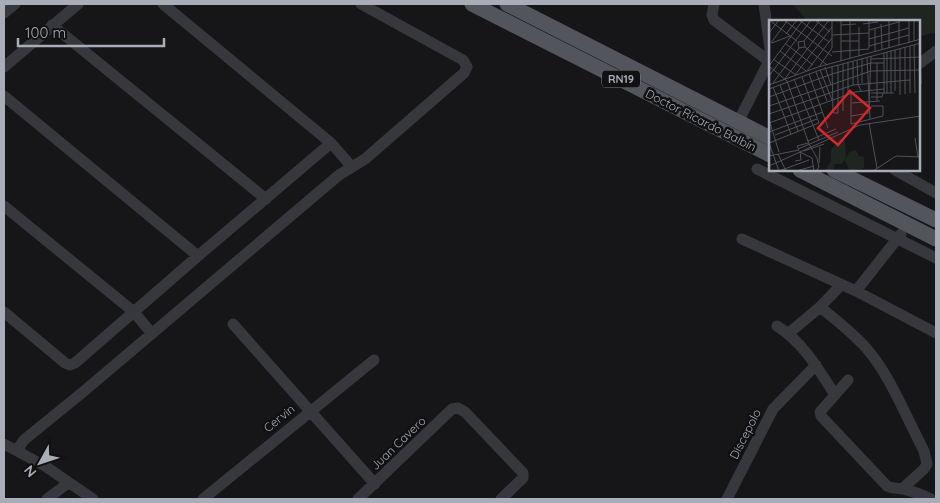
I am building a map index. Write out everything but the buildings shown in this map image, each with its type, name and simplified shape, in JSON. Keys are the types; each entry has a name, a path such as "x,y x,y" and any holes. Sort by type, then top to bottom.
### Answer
{"main road":[{"name":"Doctor Ricardo Balbín","path":"472,4 769,154"},
{"name":"Doctor Ricardo Balbín","path":"507,4 769,138"},
{"path":"802,171 936,239"},
{"path":"836,171 936,220"}],"street":[{"path":"4,14 15,4"},
{"path":"4,67 78,4"},
{"path":"163,4 330,143 352,167"},
{"path":"16,450 24,440 339,175 365,158 464,73 467,67 463,60 361,4"},
{"path":"714,4 712,15 714,20 769,58 767,75 738,122"},
{"path":"764,4 769,42"},
{"path":"52,25 266,199"},
{"path":"920,63 936,51"},
{"path":"4,96 198,256"},
{"path":"4,312 65,364 75,363 330,143"},
{"path":"758,169 936,258"},
{"path":"896,171 936,193"},
{"path":"4,206 134,312 152,334"},
{"path":"856,291 898,239 907,224"},
{"path":"742,239 856,291 936,333"},
{"path":"789,333 820,307 841,285"},
{"path":"820,307 868,350 882,371 924,451 927,464 902,489"},
{"path":"233,324 375,484"},
{"path":"777,326 789,333 816,365 835,395"},
{"name":"Cervin","path":"203,499 374,360"},
{"name":"Discepolo","path":"727,499 773,409 816,365"},
{"path":"848,380 820,412 820,416 887,486 892,489 902,489 921,494 931,499"},
{"name":"Juan Cavero","path":"358,499 452,410 458,408 465,412 523,473 523,478 501,499"},
{"path":"4,444 45,466 93,499"},
{"path":"48,499 68,483"}],"shaded area":[{"path":"793,4 936,4 936,34 931,33 920,37 920,20 806,20"}]}
